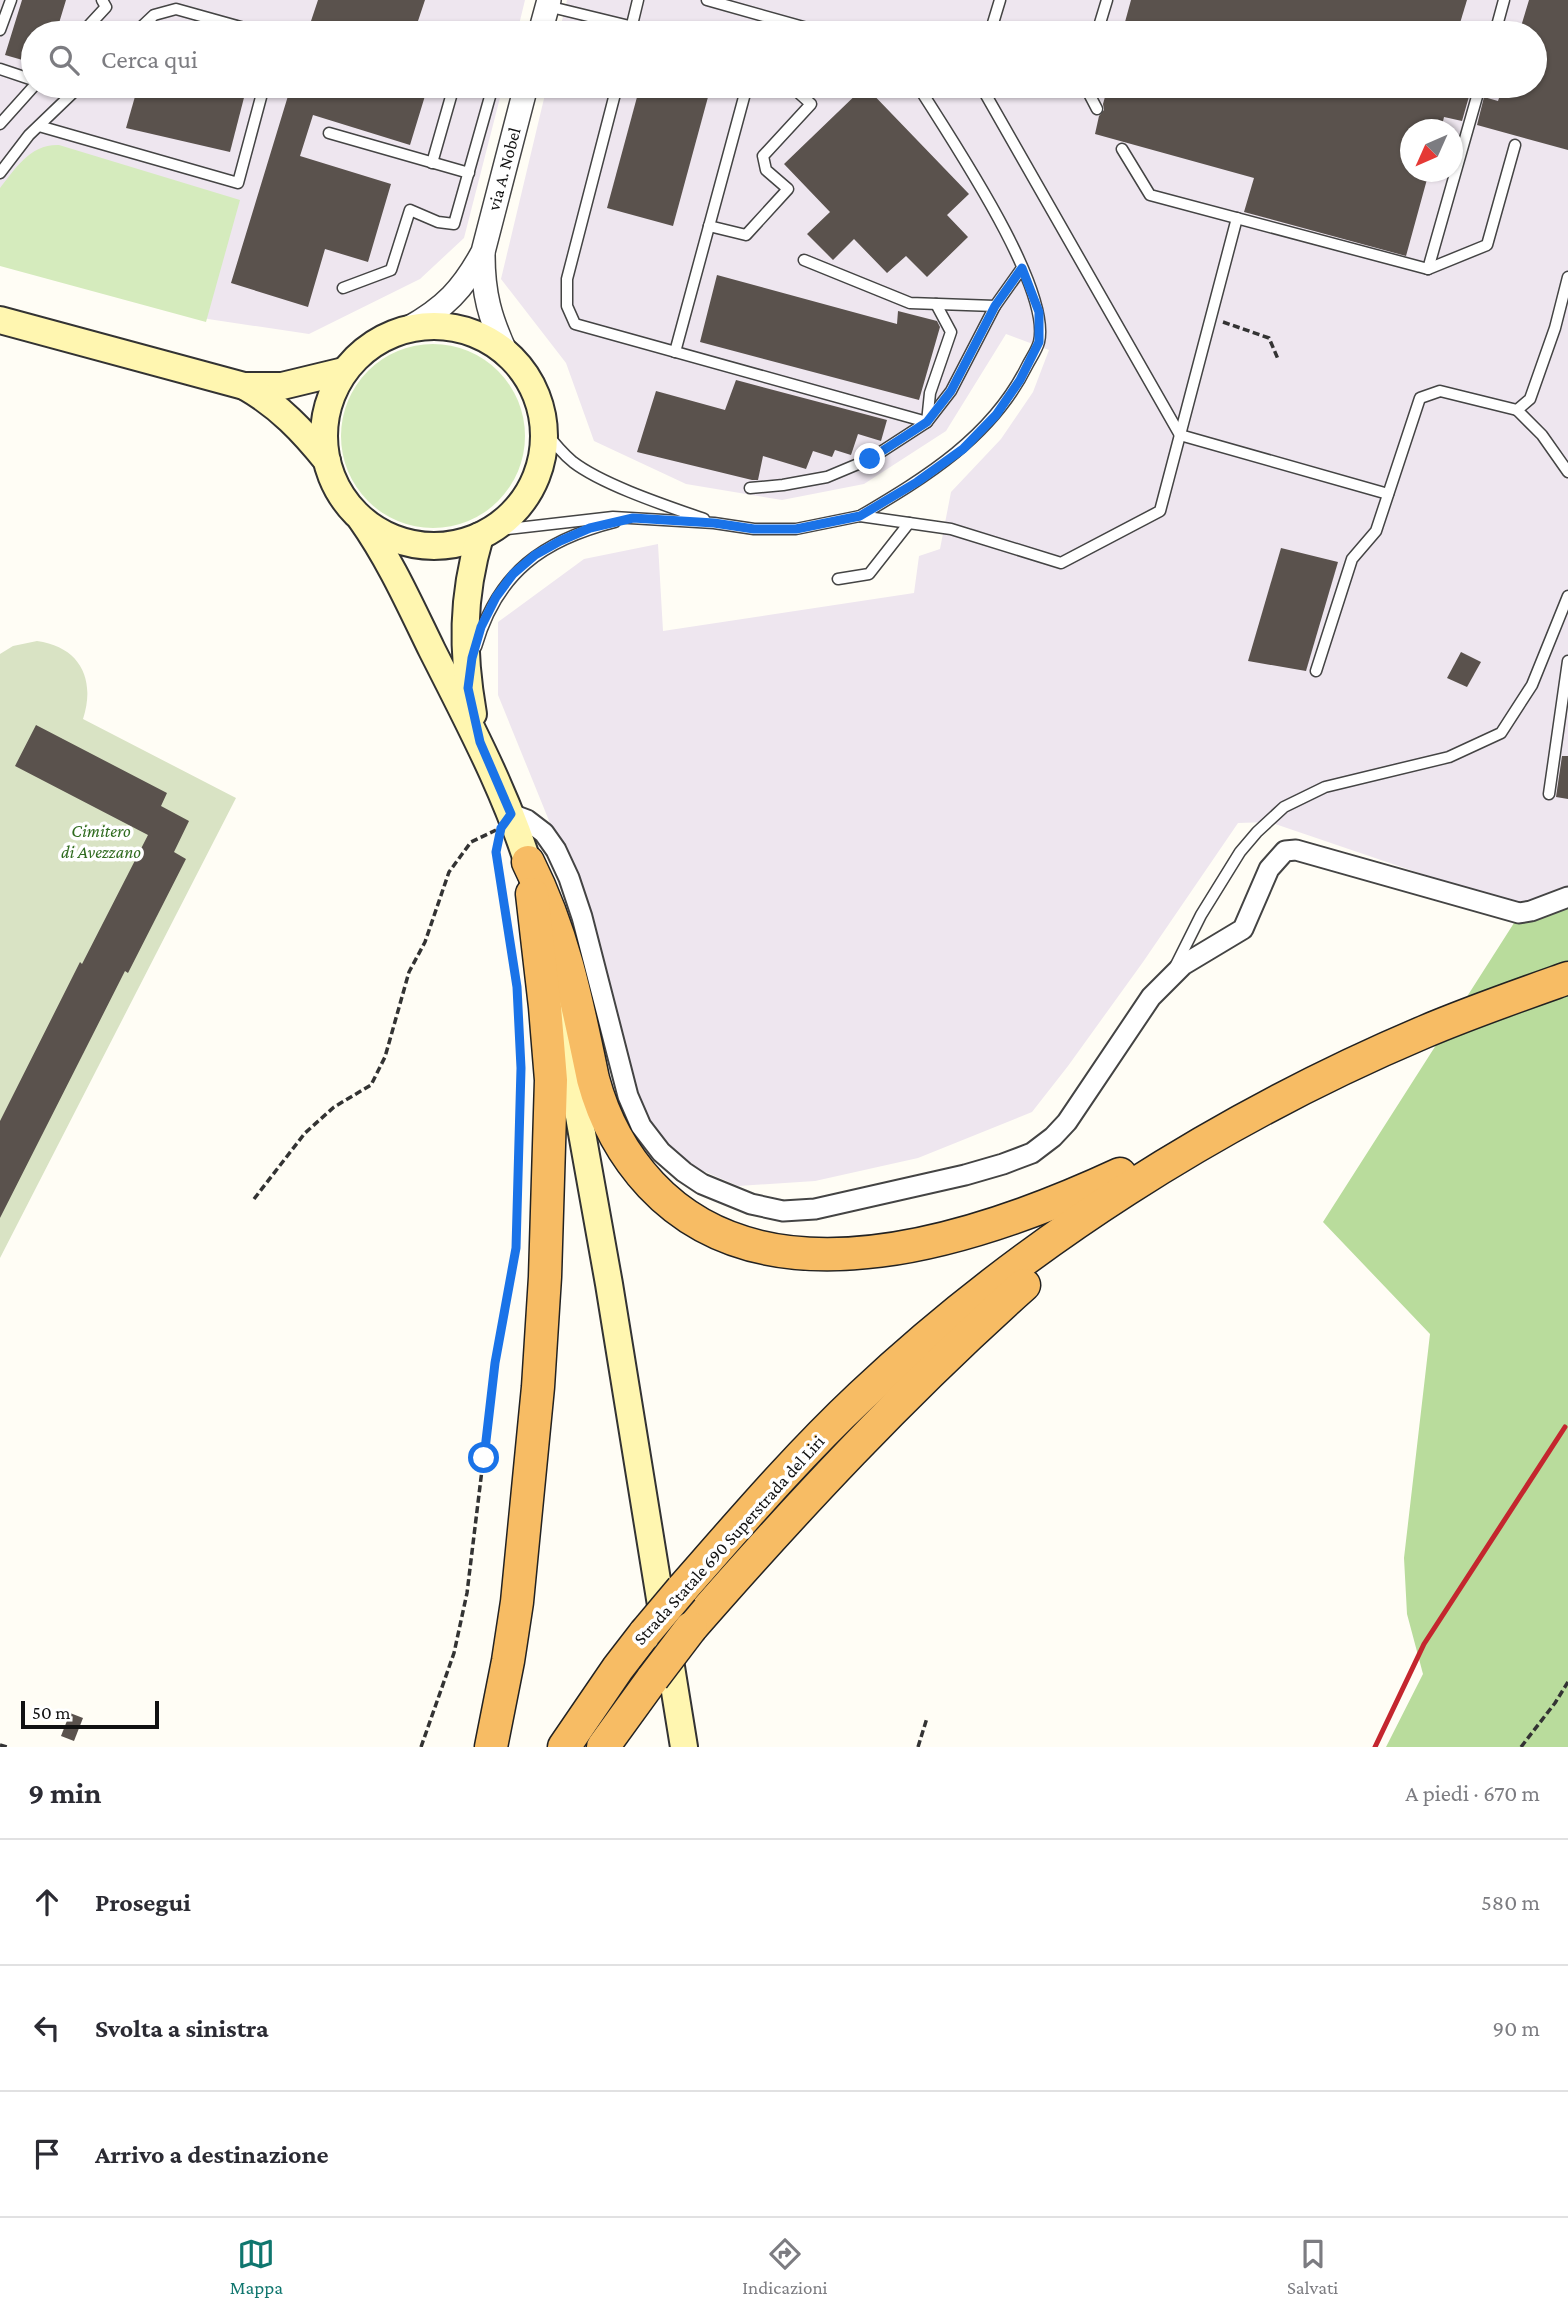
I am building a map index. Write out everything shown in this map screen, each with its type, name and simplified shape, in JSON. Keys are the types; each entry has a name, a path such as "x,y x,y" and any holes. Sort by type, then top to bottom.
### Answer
{"highway":[{"path":"528,862 544,894 562,943 593,1079 614,1136 633,1164 671,1204 703,1227 746,1244 794,1254 832,1254 913,1245 989,1227 1083,1191 1296,1092"},
{"path":"491,1747 517,1602 540,1363 545,1277 551,1080 543,984 528,862"},
{"name":"Strada Statale 690 Superstrada del Liri","path":"564,1747 645,1633 785,1471 913,1349 992,1285 1113,1197 1296,1092 1423,1032 1568,978"},
{"name":"Strada Statale 690 Superstrada del Liri","path":"603,1747 691,1629 782,1524 868,1433 1024,1285 1069,1246 1127,1203 1296,1092"}],"main road":[{"path":"0,320 244,386 282,386 344,372"},
{"path":"361,519 388,536 418,545 450,545 485,533 513,512 531,488 541,460 544,430 538,401 526,375 506,353 485,338 460,329 434,326 407,329 383,338 361,352 344,372 329,399 324,430 327,461 339,493 361,519 397,575 480,742 528,862 548,942 609,1284 684,1747"},
{"path":"244,386 296,425 327,461"},
{"path":"480,742 468,688 465,616 471,567 485,533"}],"street":[{"path":"543,21 548,3"},
{"name":"via A. Nobel","path":"483,252 523,98"},
{"path":"407,329 446,304 470,275 483,252"},
{"path":"483,252 485,299 506,353"},
{"path":"511,814 527,820 544,833 556,850 569,878 582,917 624,1085 640,1126 661,1152 692,1178 731,1197 783,1211 815,1209 965,1175 1032,1153 1068,1122 1151,997 1172,974 1243,929 1269,869 1279,856 1290,849 1519,913 1568,897"}],"lane":[{"path":"0,30 11,0"},
{"path":"93,21 106,7 102,0"},
{"path":"633,21 638,0"},
{"path":"707,0 782,21"},
{"path":"994,21 1000,0"},
{"path":"1101,21 1107,0"},
{"path":"1498,21 1504,0"},
{"path":"548,3 605,21"},
{"path":"148,21 154,15 176,9 219,21"},
{"path":"0,69 21,76"},
{"path":"0,124 23,98"},
{"path":"0,173 39,126 68,98"},
{"path":"39,126 238,183 261,98"},
{"path":"432,163 451,98"},
{"path":"343,288 391,270 410,210 438,222 454,224 490,98"},
{"path":"614,98 567,279 567,306 575,324 927,422"},
{"path":"675,352 744,98"},
{"path":"709,226 746,235 788,189 766,170 763,156 811,104 804,98"},
{"path":"485,533 584,519 633,518 714,523 754,529 796,529 860,516 917,482 963,449 996,415 1020,380 1039,342 1039,312 996,212 925,98"},
{"path":"988,98 1180,435 1388,494"},
{"path":"1091,98 1097,109"},
{"path":"1428,269 1477,98"},
{"path":"329,134 468,173"},
{"path":"1122,149 1150,195 1428,269 1487,245 1515,145"},
{"path":"860,516 951,529 1061,563 1160,511 1237,218"},
{"path":"804,260 910,303 995,306"},
{"path":"750,488 827,477 870,459 927,422 951,391 995,306 1022,268"},
{"path":"1517,410 1530,399 1565,301 1568,277"},
{"path":"927,422 930,393 951,332 936,304"},
{"path":"1316,671 1352,559 1376,531 1420,398 1440,391 1517,410 1542,435 1568,472"},
{"path":"544,430 575,464 599,477 714,523"},
{"path":"468,688 472,658 481,627 496,597 513,574 535,555 560,541 590,528 633,518"},
{"path":"838,579 869,574 909,523"},
{"path":"1172,974 1201,915 1240,852 1256,832 1284,807 1325,787 1450,757 1501,733 1532,685 1568,596"},
{"path":"1549,794 1568,661"}],"path":[{"path":"1211,318 1269,338 1278,359"},
{"path":"254,1199 305,1133 334,1107 371,1085 386,1057 409,972 425,942 449,872 471,842 501,828 496,852 510,933"},
{"path":"421,1747 454,1653 467,1592 495,1363 516,1248 521,1068 518,1001"},
{"path":"1521,1747 1568,1682"},
{"path":"918,1747 927,1718"},
{"path":"0,1745 7,1747"}],"shaded area":[{"path":"0,0 525,0 520,21 21,21 21,98 500,98 464,238 420,279 309,334 208,319 0,262"},
{"path":"567,0 1568,0 1568,889 1522,908 1269,822 1238,823 1143,962 1032,1112 918,1158 815,1181 738,1186 669,1156 629,1097 567,865 498,695 498,622 584,559 658,544 663,631 914,593 919,556 940,549 951,492 1001,439 1033,392 1049,350 1006,334 946,431 864,484 782,500 686,484 594,441 566,363 501,279 544,98 1547,98 1547,21 562,21"}],"green space":[{"path":"59,145 240,200 206,322 0,266 0,188 18,165 32,153 40,148"},
{"path":"433,344 451,345 468,351 484,359 498,371 510,385 518,401 524,418 524,454 518,471 510,487 498,501 484,513 468,521 451,527 433,528 415,527 398,521 382,513 368,501 356,487 348,471 342,454 341,436 342,418 348,401 356,385 368,371 382,359 398,351 415,345"},
{"name":"Cimitero di Avezzano","path":"37,641 64,650 81,667 87,691 83,719 236,798 0,1258 0,654 13,646"},
{"path":"1568,904 1568,1747 1386,1747 1423,1674 1407,1614 1404,1558 1430,1334 1323,1222 1514,923"}],"building":[{"path":"22,0 66,0 60,21 21,21 21,60 5,55"},
{"path":"318,0 425,0 418,21 311,21"},
{"path":"1131,0 1467,0 1461,21 1125,21"},
{"path":"1529,0 1568,0 1568,150 1477,125 1484,98 1498,101 1499,98 1547,98 1547,21 1523,21"},
{"path":"135,98 244,98 230,152 126,128"},
{"path":"287,98 424,98 410,145 313,115 300,156 391,184 368,262 325,249 308,307 231,283"},
{"path":"637,98 708,98 673,226 607,208"},
{"path":"853,98 877,98 969,194 947,215 968,237 927,277 906,256 887,273 854,239 833,260 807,234 830,212 784,164"},
{"path":"1105,98 1469,98 1463,119 1400,119 1400,182 1426,182 1406,256 1244,212 1254,178 1095,134 1099,116 1104,110"},
{"path":"717,275 897,324 898,311 937,321 940,327 919,400 700,342"},
{"path":"736,380 887,420 881,441 858,434 851,455 835,450 832,457 813,451 806,469 763,456 758,480 637,452 656,391 725,410"},
{"path":"1281,548 1338,562 1306,671 1248,661"},
{"path":"1461,652 1481,662 1467,687 1447,678"},
{"path":"36,725 167,793 161,806 189,821 174,852 186,859 128,973 125,971 0,1218 0,1121 148,835 15,766"},
{"path":"1562,756 1568,756 1568,799 1556,797"},
{"path":"70,1713 83,1718 74,1741 61,1736"}],"railway":[{"path":"1375,1747 1424,1644 1565,1427"}],"route":[{"path":"484,1458 495,1363 516,1248 521,1068 517,987 496,852 501,828 511,814 480,742 468,688 472,658 481,627 496,597 513,574 535,555 590,528 633,518 714,523 754,529 796,529 860,516 917,482 963,449 996,415 1020,380 1039,342 1039,312 1022,268 995,306 951,391 927,422 870,459"}]}
